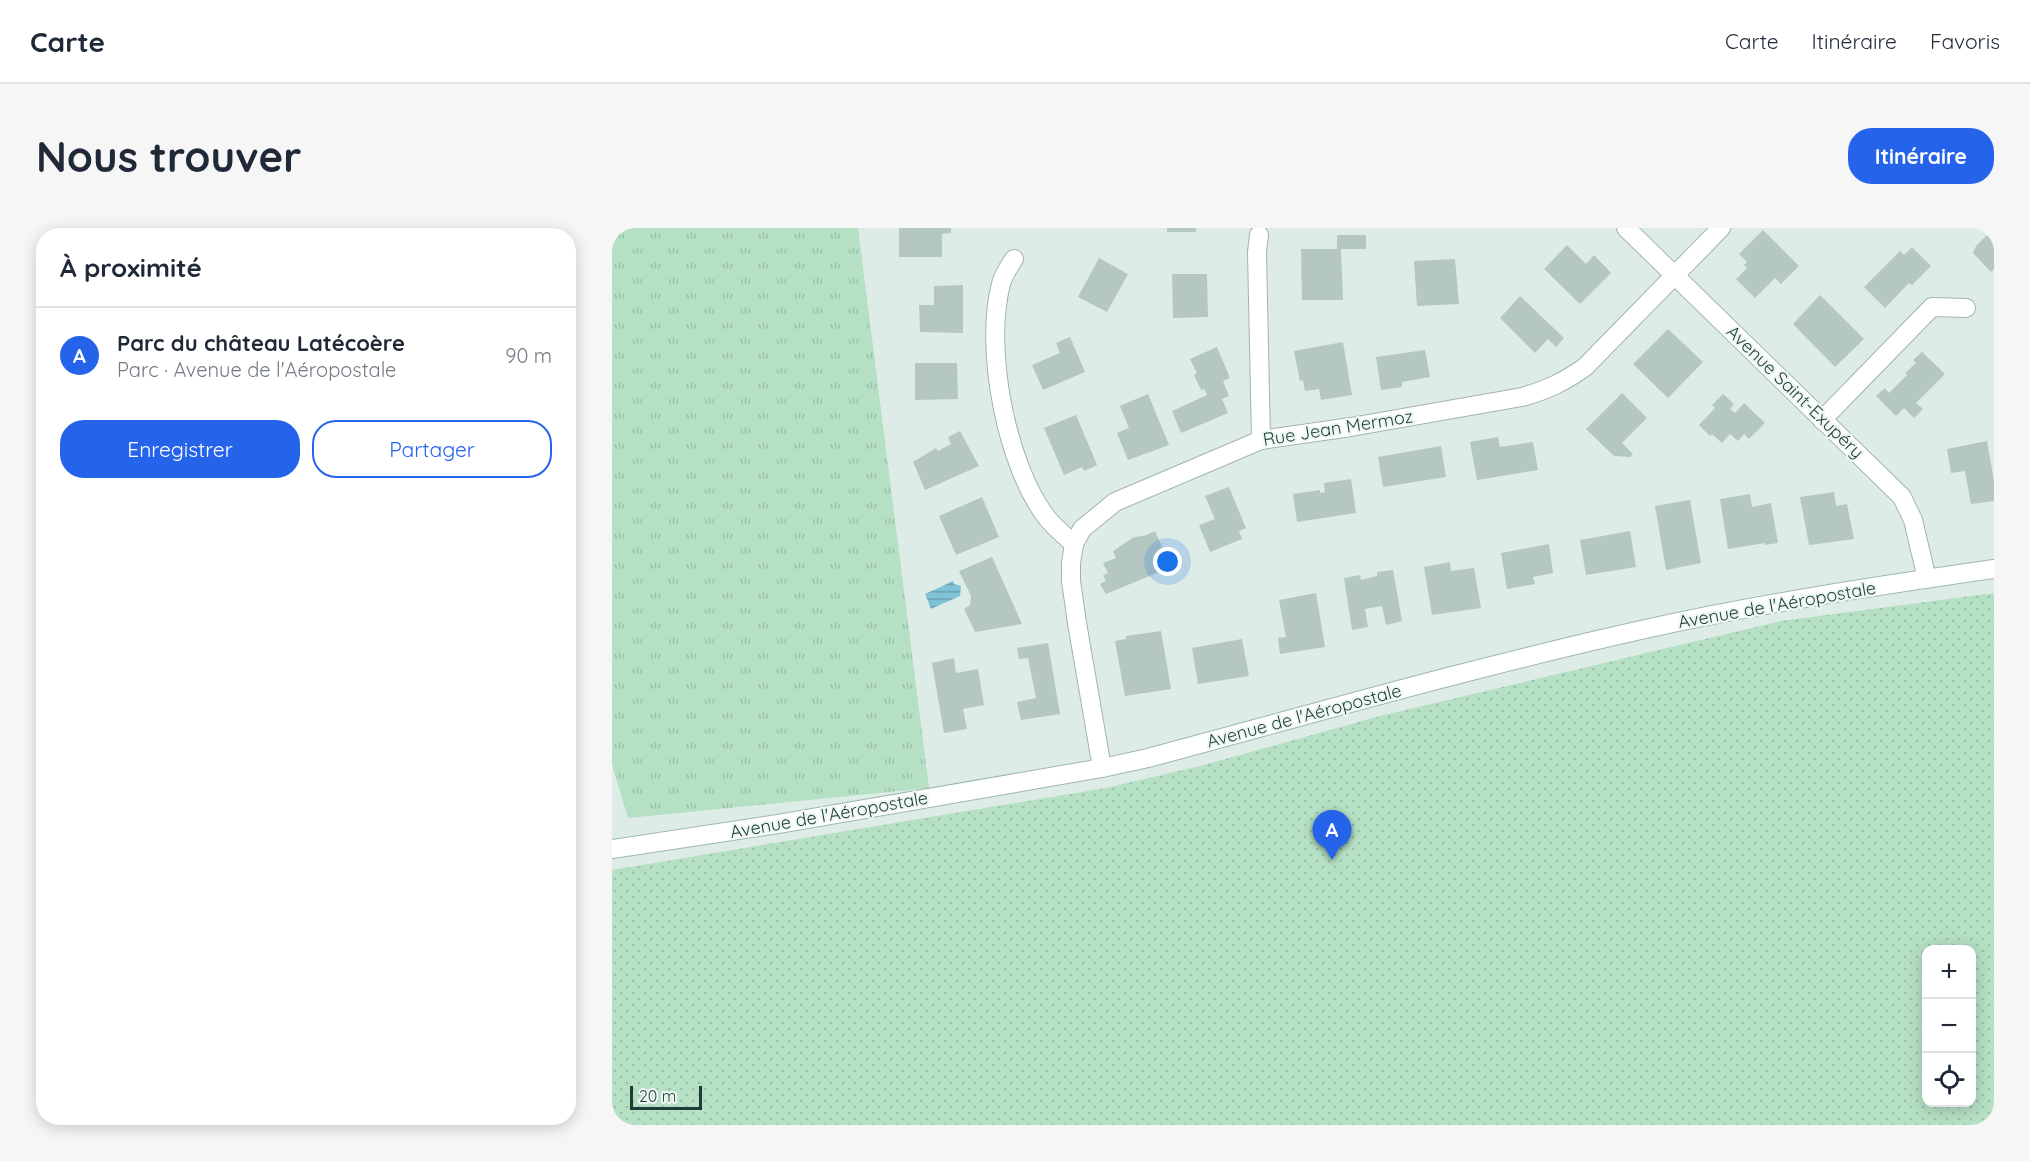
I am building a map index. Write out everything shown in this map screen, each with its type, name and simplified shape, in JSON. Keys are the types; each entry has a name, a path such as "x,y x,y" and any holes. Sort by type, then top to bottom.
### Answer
{"street":[{"name":"Avenue Saint-Exupéry","path":"1626,228 1902,497 1916,529 1927,579"},
{"name":"Rue Jean Mermoz","path":"1074,544 1082,529 1115,502 1261,440 1351,427 1522,397 1564,381 1585,367 1721,228"},
{"path":"1259,235 1257,252 1261,440"},
{"path":"1014,259 1001,281 996,313 996,353 1000,395 1009,436 1027,485 1047,519 1074,544 1071,581 1102,768"},
{"path":"1822,420 1932,307 1965,308"},
{"name":"Avenue de l'Aéropostale","path":"612,849 778,824 1102,768 1148,758 1488,666 1642,630 1782,602 1994,569"}],"green space":[{"path":"612,228 858,228 929,788 628,818 612,764"},
{"path":"1994,593 1994,1125 612,1125 612,870 1106,788 1204,765 1380,716 1781,621"}],"water":[{"path":"953,581 954,584 961,586 960,596 931,609 925,594"}],"building":[{"path":"899,228 951,228 951,233 942,234 942,257 899,257"},
{"path":"1167,228 1196,228 1196,232 1167,232"},
{"path":"1994,228 1994,269 1991,272 1973,253 1976,246"},
{"path":"1763,230 1799,266 1781,284 1775,278 1755,298 1736,279 1747,268 1744,265 1747,262 1739,254"},
{"path":"1337,235 1366,235 1366,249 1341,249 1343,300 1302,300 1301,249 1337,249"},
{"path":"1567,245 1586,264 1594,255 1611,273 1580,304 1544,269"},
{"path":"1912,247 1931,266 1912,285 1909,283 1885,308 1864,287 1900,251 1904,255"},
{"path":"1099,258 1128,274 1107,312 1078,297"},
{"path":"1455,259 1459,304 1417,306 1414,261"},
{"path":"1172,274 1207,274 1208,317 1173,318"},
{"path":"963,285 963,333 920,332 919,305 934,305 934,286"},
{"path":"1820,295 1864,339 1835,367 1793,324"},
{"path":"1520,296 1564,338 1556,347 1548,339 1535,353 1500,318"},
{"path":"1668,329 1703,362 1668,398 1633,364"},
{"path":"1070,337 1085,372 1043,390 1032,365 1060,353 1056,343"},
{"path":"1343,342 1352,395 1321,400 1319,389 1305,391 1303,380 1300,381 1294,351"},
{"path":"1217,347 1230,378 1223,381 1229,396 1222,399 1228,413 1181,433 1172,411 1207,395 1204,389 1201,390 1194,375 1197,373 1190,359"},
{"path":"1425,350 1430,377 1402,382 1402,387 1381,390 1376,357"},
{"path":"1922,352 1945,374 1916,403 1923,409 1914,418 1904,408 1896,416 1876,396 1885,388 1889,393 1907,375 1905,373 1916,363 1913,360"},
{"path":"915,363 957,363 958,399 915,400"},
{"path":"1622,393 1647,418 1622,443 1633,454 1630,457 1614,456 1586,429"},
{"path":"1148,394 1169,445 1128,460 1117,433 1129,428 1120,406"},
{"path":"1723,394 1734,404 1730,409 1735,413 1744,403 1765,423 1749,439 1744,434 1738,441 1730,434 1722,443 1712,434 1710,436 1699,425 1715,408 1712,405"},
{"path":"1076,415 1097,465 1084,471 1082,467 1064,475 1044,428"},
{"path":"960,431 979,466 925,490 913,462 936,448 938,451 951,444 948,437"},
{"path":"1498,437 1500,447 1533,442 1538,470 1477,480 1470,442"},
{"path":"1987,441 1994,481 1994,501 1971,504 1965,471 1951,473 1947,449"},
{"path":"1441,446 1446,477 1383,487 1378,457"},
{"path":"1351,479 1356,513 1297,522 1293,494 1320,490 1320,493 1325,492 1324,483"},
{"path":"1229,487 1246,528 1239,531 1242,539 1210,552 1199,525 1215,519 1205,496"},
{"path":"1834,492 1836,506 1847,504 1854,539 1809,545 1800,497"},
{"path":"1750,494 1752,507 1771,503 1778,543 1728,549 1720,499"},
{"path":"982,497 999,537 956,555 939,516"},
{"path":"1690,500 1701,563 1666,570 1655,506"},
{"path":"1155,531 1171,567 1106,594 1100,584 1106,581 1103,575 1108,573 1103,563 1116,558 1113,551 1134,537"},
{"path":"1630,531 1636,567 1586,575 1580,540"},
{"path":"1549,544 1553,573 1533,577 1535,584 1507,589 1501,553"},
{"path":"992,557 1022,624 975,632 964,609 970,605 971,596 959,571"},
{"path":"1450,562 1451,571 1474,568 1481,608 1432,615 1424,567"},
{"path":"1393,570 1402,621 1386,625 1382,606 1365,609 1368,627 1352,630 1344,578 1360,575 1361,580 1377,576 1377,572"},
{"path":"1316,593 1325,647 1280,654 1278,638 1286,637 1279,600"},
{"path":"1161,631 1171,689 1125,696 1115,641 1126,639 1126,636"},
{"path":"1242,639 1249,676 1198,684 1192,648"},
{"path":"1048,643 1060,714 1021,720 1017,702 1036,698 1028,658 1019,659 1017,648"},
{"path":"954,658 956,673 978,669 984,705 963,709 967,729 944,733 932,663"}],"place":[{"name":"Parc du château Latécoère","path":"1332,860"}]}
